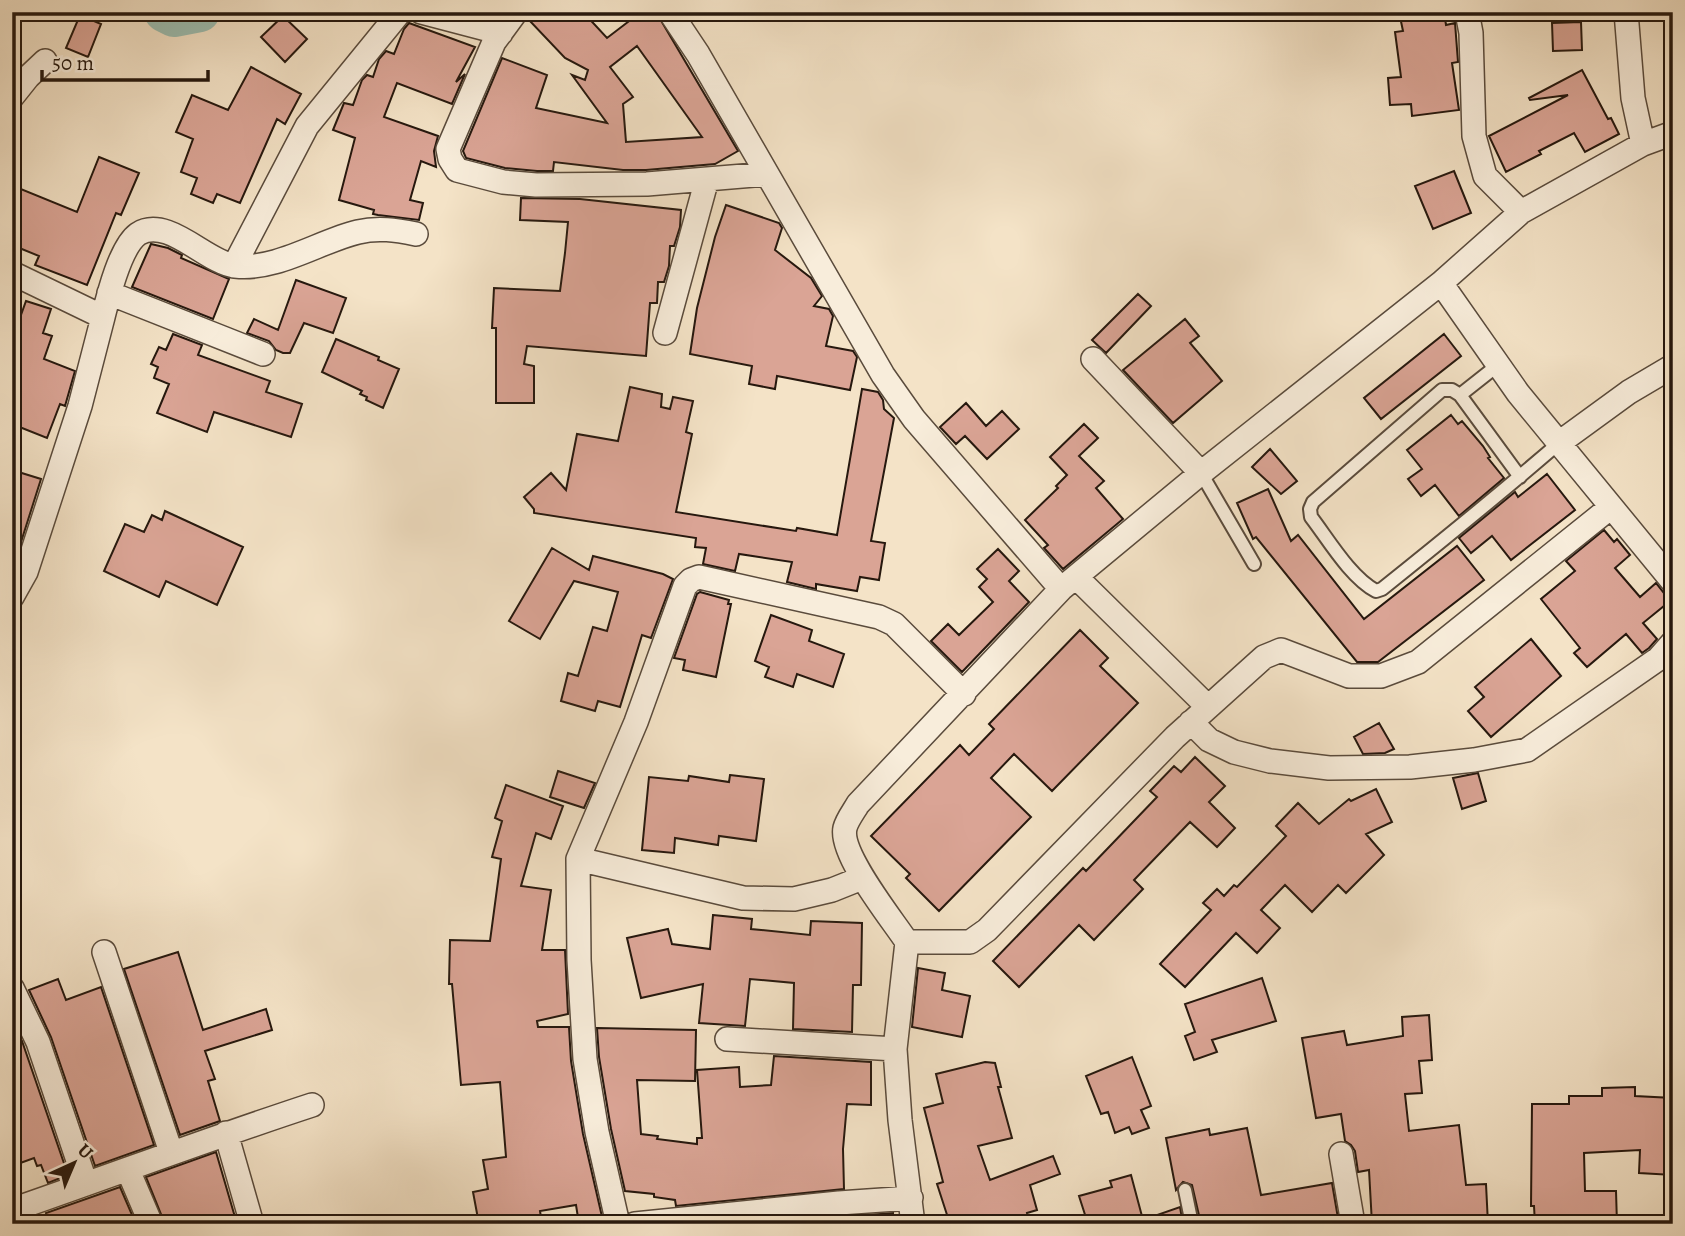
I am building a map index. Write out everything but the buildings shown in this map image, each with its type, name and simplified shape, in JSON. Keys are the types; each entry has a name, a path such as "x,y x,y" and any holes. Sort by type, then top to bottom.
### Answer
{"street":[{"path":"234,266 307,126 400,12"},
{"path":"421,12 502,33"},
{"path":"516,12 494,42 448,149 450,159 457,170 503,182 536,185 647,184 767,174"},
{"path":"670,12 698,54 883,374 914,419 1199,715 1209,740 1234,752 1270,761 1329,768 1410,766 1474,760 1527,750 1658,659 1673,642"},
{"path":"1467,12 1471,33 1474,136 1485,176 1521,212"},
{"path":"1626,12 1633,98 1643,144"},
{"path":"12,97 45,61"},
{"path":"913,1224 900,1120 895,1049 907,942 862,878 849,852 845,829 858,804 1069,583 1201,473 1441,283 1521,212 1643,144 1673,133"},
{"path":"665,333 707,179"},
{"path":"12,597 26,572 80,405 109,293 128,248 138,234 163,230 234,266 270,262 359,231 390,229 416,234"},
{"path":"12,273 103,317"},
{"path":"1441,283 1498,365 1673,582"},
{"path":"109,293 262,354"},
{"path":"1093,359 1201,473"},
{"path":"1559,443 1629,393 1673,366"},
{"path":"907,942 970,942 986,930 1199,715 1264,657 1281,650 1349,676 1381,676 1418,662 1611,507"},
{"path":"618,1224 597,1132 585,1059 579,960 578,859 636,722 681,597 691,580 699,577 879,617 894,624 964,694"},
{"path":"578,859 743,898 794,899 832,890 862,878"},
{"path":"104,952 171,1152"},
{"path":"12,988 38,1042 86,1184"},
{"path":"727,1039 895,1049"},
{"path":"12,1210 128,1170 171,1152 312,1105"},
{"path":"226,1133 252,1224"},
{"path":"1340,1154 1353,1224"},
{"path":"128,1170 150,1224"},
{"path":"635,1224 911,1198"}],"lane":[{"path":"1460,395 1498,365"},
{"path":"1520,477 1460,395 1452,390 1442,390 1313,502 1311,517 1345,561 1368,587 1376,591 1382,589 1520,477 1559,443"},
{"path":"1201,473 1254,564"},
{"path":"1185,1191 1192,1224"}],"waterway":[{"path":"164,12 174,17 200,12"}]}
